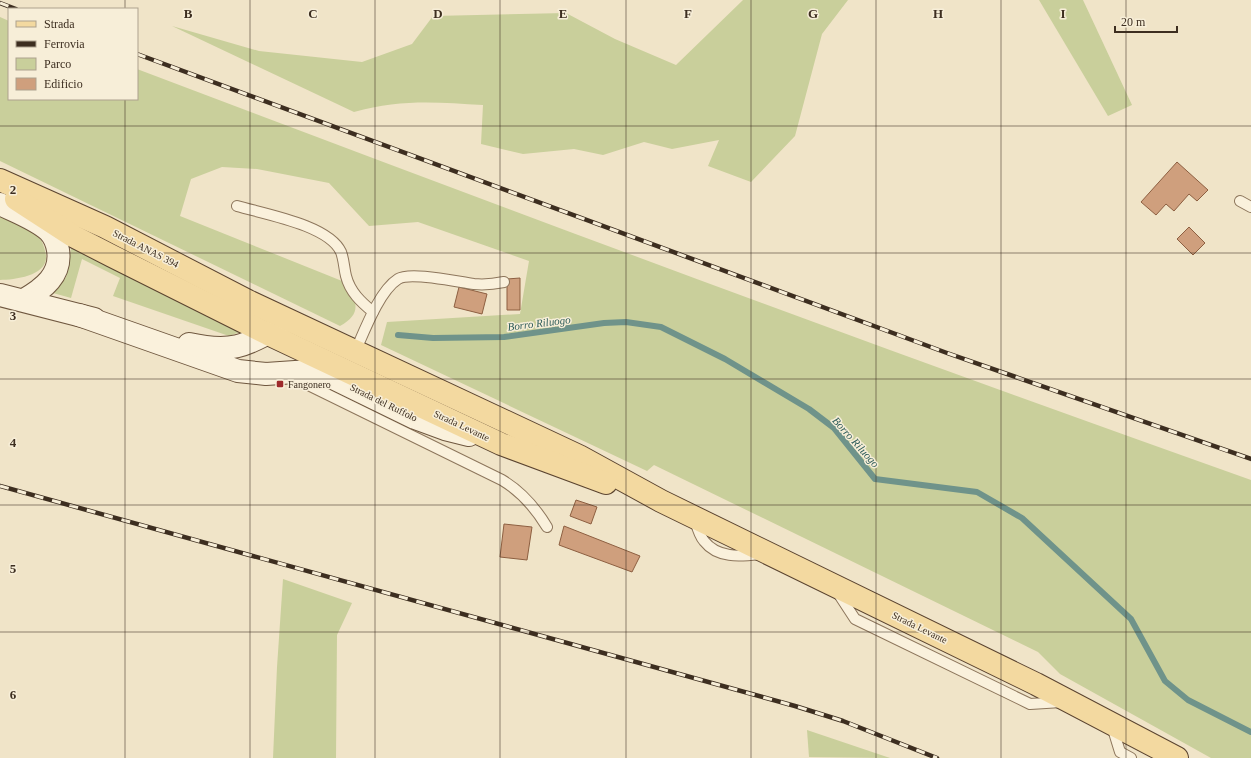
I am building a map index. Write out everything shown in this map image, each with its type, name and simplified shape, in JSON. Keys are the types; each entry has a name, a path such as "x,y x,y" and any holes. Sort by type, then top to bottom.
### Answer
{"main road":[{"name":"Strada ANAS 394","path":"0,180 122,235 290,321"},
{"path":"0,189 73,236 268,334"},
{"name":"Strada Levante","path":"290,321 595,464 661,502 832,584 1071,702 1177,758"},
{"name":"Strada Levante","path":"268,334 501,444 661,502"}],"street":[{"path":"0,204 50,232 58,248 58,264 53,278 43,288 24,300"},
{"name":"Strada del Ruffolo","path":"0,295 210,348 236,348 268,334 290,321"},
{"name":"Strada del Ruffolo","path":"79,315 230,369 249,373 275,374 310,371 329,376 430,424 501,444"},
{"path":"275,374 289,343 290,321"}],"lane":[{"path":"1240,201 1251,207"},
{"path":"237,206 286,220 321,234 331,240 341,252 346,276 353,292 373,312"},
{"path":"355,352 373,312 394,282 399,278 406,276 474,284 504,282"},
{"path":"275,374 502,480 518,489 530,502 547,527"},
{"path":"1111,722 1120,752 1131,758"}],"green space":[{"path":"743,0 848,0 822,34 795,136 751,182 708,166 719,140 672,149 644,142 603,155 574,149 523,154 481,144 483,105 418,102 387,105 354,112 172,26 259,51 362,62 412,44 433,16 566,13 615,39 676,65"},
{"path":"1039,0 1083,0 1132,105 1108,116"},
{"path":"0,17 8,21 8,100 138,100 138,69 693,278 1251,480 1251,758 1211,758 1060,674 1038,652 654,465 647,471 381,345 387,322 520,314 529,261 418,222 369,226 329,183 257,169 222,167 191,179 180,216 347,283 356,307 352,317 340,326 0,161"},
{"path":"0,210 27,227 41,240 46,259 44,266 38,271 15,279 0,280"},
{"path":"72,243 248,329 229,336 113,296 120,278 82,259 71,298 53,293 66,277"},
{"path":"283,579 352,603 337,635 336,758 273,758"},
{"path":"807,730 890,758 809,757"}],"building":[{"path":"1177,162 1208,190 1197,201 1189,194 1174,211 1166,204 1156,215 1141,202"},
{"path":"1189,227 1205,243 1193,255 1177,239"},
{"path":"520,278 520,310 507,310 507,279"},
{"path":"459,287 487,294 482,314 454,307"},
{"path":"576,500 597,507 591,524 570,516"},
{"path":"504,524 532,527 527,560 500,557"},
{"path":"564,526 640,556 632,572 559,545"}],"waterway":[{"name":"Borro Riluogo","path":"398,335 433,338 504,337 604,323 626,322 661,327 725,359 809,409 834,428 875,479 977,492 1022,518 1131,619 1165,681 1188,700 1251,732"}],"railway":[{"path":"0,3 13,8"},
{"path":"138,54 947,353 1251,459"},
{"path":"0,486 795,706 843,721 937,758"}],"place":[{"name":"Fangonero","path":"280,384"}]}
